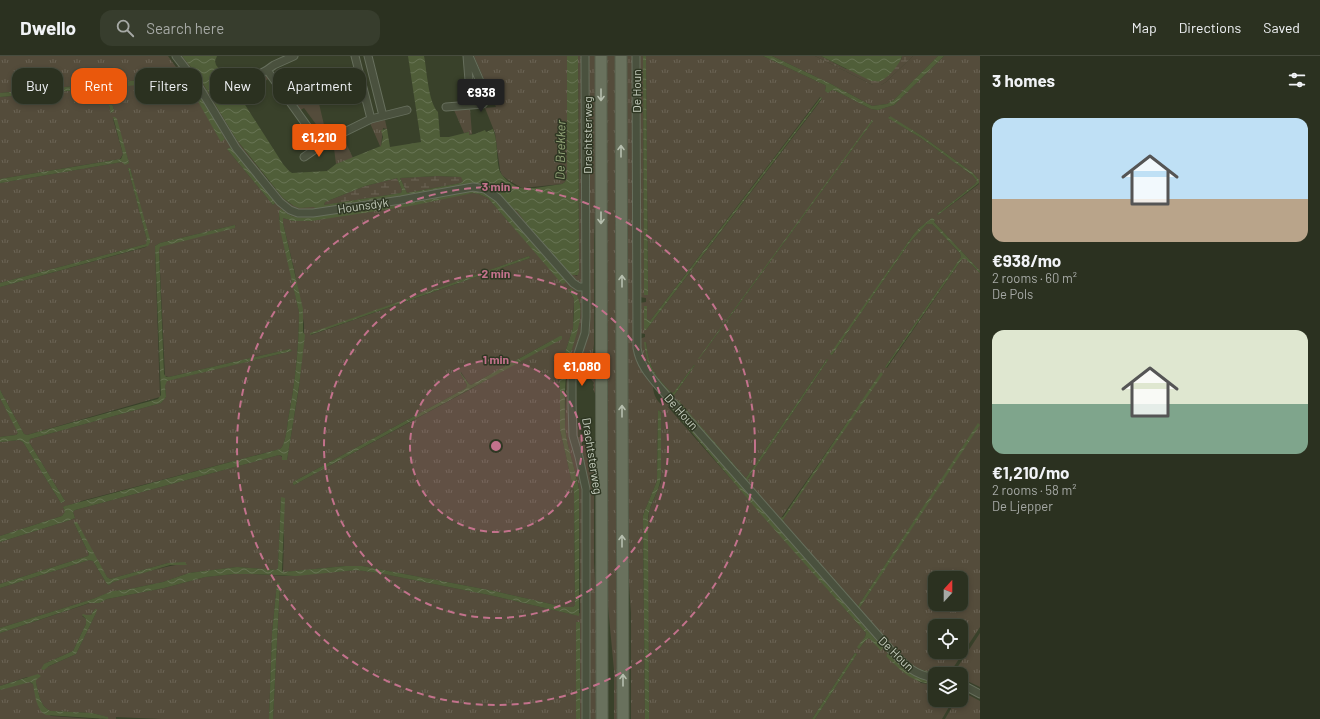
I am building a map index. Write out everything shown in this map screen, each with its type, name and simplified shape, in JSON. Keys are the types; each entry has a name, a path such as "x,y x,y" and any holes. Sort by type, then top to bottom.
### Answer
{"main road":[{"name":"Drachtsterweg","path":"601,56 602,719"},
{"name":"Drachtsterweg","path":"621,56 623,719"}],"street":[{"name":"Hounsdyk","path":"176,56 196,82 236,148 280,202 290,210 298,213 314,213 467,188 485,189 498,198 573,283 579,287 585,287"},
{"path":"294,56 267,70 320,144"},
{"path":"355,56 371,119"},
{"path":"368,56 383,116"},
{"path":"468,56 471,105"},
{"path":"446,107 483,104 485,102 487,97 468,56"},
{"name":"Drachtsterweg","path":"585,56 586,325 572,376 572,413 573,436 584,478 586,495 586,719"},
{"name":"De Houn","path":"636,56 637,348 641,363 644,369 660,388 890,649 914,672 928,677"},
{"path":"304,157 317,148 320,144 371,119 407,110"},
{"path":"968,688 980,694"}],"green space":[{"path":"0,56 168,56 176,67 180,66 172,56 175,56 184,68 135,68 135,81 127,81 127,68 71,68 71,86 63,87 63,68 12,68 12,92 0,93"},
{"path":"178,56 182,56 192,68 187,67"},
{"path":"474,56 567,56 567,178 565,182 562,184 522,188 502,175 495,133 485,108 496,107"},
{"path":"578,56 582,56 581,284 575,283 486,188 313,211 290,209 267,184 270,182 288,202 293,205 299,207 315,206 316,209 476,183 482,184 493,189 517,211 576,276 578,275 579,220"},
{"path":"588,56 597,56 594,344 593,353 589,361 587,359 589,355 585,353 581,359 581,366 579,366 579,368 584,368 582,373 580,372 575,383 576,367 586,337"},
{"path":"605,56 617,56 619,719 614,719 614,670 606,585"},
{"path":"625,56 634,56 635,336 653,384 656,398 662,405 661,397 666,397 888,650 928,675 928,680 914,676 888,654 886,656 921,683 928,684 928,707 949,707 942,719 815,719 857,654 855,653 812,719 649,719 647,530 649,511 661,482 661,412 658,410 657,481 643,516 645,719 631,719 631,613 626,540","holes":["667,406 675,410 883,648 881,650 869,638 859,649 858,647 866,633"]},
{"path":"638,56 643,56 644,294 648,294 646,56 763,56 825,85 825,91 828,93 832,90 836,91 871,109 878,110 894,105 944,56 980,56 980,271 934,222 935,220 932,218 919,228 913,235 831,354 832,355 910,242 927,224 932,224 960,253 961,257 885,367 887,368 962,259 966,259 980,273 980,627 968,645 968,619 928,619 928,659 959,659 954,667 928,667 928,671 919,669 906,659 888,641 859,609 979,425 978,424 858,606 784,523 783,520 882,374 881,373 781,518 749,483 748,479 828,360 827,359 746,478 677,401 778,520 889,645 910,666 891,648 764,506 645,368 639,347 639,339 645,337 645,334 639,333 639,303 646,302 646,298 639,297","holes":["820,97 822,99 646,330 644,330 644,306 647,306 647,319 650,321","889,116 922,136 973,173 979,180 979,184 938,215 937,214 977,181 972,175 921,138 889,118","873,120 873,121 699,359","645,342 653,370 672,393 695,365 673,397 661,385 649,366"]},
{"path":"772,56 815,56 873,85 881,85 913,56 938,56 894,100 887,104 872,106 831,84"},
{"path":"815,56 821,56 846,69 901,60 902,56 913,56 886,82 881,85 873,85"},
{"path":"265,75 267,76 268,79 265,81"},
{"path":"202,82 210,95 210,103 202,90"},
{"path":"127,85 135,85 135,104 202,104 202,96 228,139 292,213 466,189 490,193 572,284 583,293 583,325 570,405 583,484 584,719 580,719 580,623 576,622 576,719 273,719 280,583 277,582 272,634 269,719 162,719 116,717 116,719 108,719 107,717 92,713 51,711 47,709 40,700 36,680 27,677 0,686 0,633 90,603 99,603 107,599 164,588 205,577 234,574 285,576 356,570 379,573 494,596 575,615 580,613 579,490 565,428 567,368 580,305 570,293 574,299 573,328 563,359 560,429 574,492 575,605 573,607 564,607 494,591 362,566 346,566 283,572 284,537 281,498 278,568 276,570 237,567 189,573 163,582 113,591 93,599 0,628 0,588 89,560 93,561 109,585 113,582 140,574 187,563 168,563 110,579 107,577 74,523 89,554 88,556 0,584 0,542 75,518 73,512 75,510 279,455 287,460 299,387 304,324 283,218 293,221 473,193 488,198 537,254 489,195 469,191 303,218 289,215 281,209 279,218 299,312 295,380 286,434 282,447 280,449 85,500 63,507 65,512 62,516 0,536 0,442 19,440 23,442 61,503 65,501 29,442 30,439 161,403 166,397 166,381 292,351 290,349 169,377 165,376 159,249 161,246 236,225 160,243 155,246 155,248 160,397 27,435 24,434 0,390 0,287 146,247 150,243 130,168 128,168 147,240 146,244 0,283 0,183 122,162 129,163 115,117 113,119 123,154 120,159 0,179 0,97 12,96 12,104 63,104 63,91 71,91 71,104 109,104 111,113 114,111 112,104 127,104","holes":["231,147 276,202 273,205 227,149","529,256 530,258 311,335 310,334","560,336 471,389 294,485 293,484 293,482 466,388 467,385 460,373 461,372 471,385","95,609 96,613 76,654 45,668 44,664 73,651 86,624 86,619 82,616 91,615"]},
{"path":"210,104 215,104 236,139 268,180 266,181 237,148"},
{"path":"295,104 319,104 325,129 331,128 332,134 321,138 316,135 321,131 304,108 299,111"},
{"path":"470,109 472,134 469,135 469,132 464,133 454,110"},
{"path":"385,120 387,129 383,128 380,146 370,123"},
{"path":"342,135 353,158 336,164 333,140"},
{"path":"438,176 462,177 463,181 461,183 407,193 400,178"},
{"path":"397,178 402,190 401,193 324,205 325,202 365,186"},
{"path":"593,364 598,364 596,444 595,393 593,389 594,383 590,378"},
{"path":"575,384 578,437 584,437 582,445 590,444 594,458 594,562 598,639 598,719 589,719 589,494 576,430"},
{"path":"0,398 17,430 18,433 16,435 0,437"},
{"path":"980,633 980,687 968,681 968,667 958,667 963,659 968,659 968,651"},
{"path":"912,667 928,673 928,675 915,670"},
{"path":"27,681 33,684 39,708 51,716 93,719 0,719 0,690"},
{"path":"968,695 980,701 980,719 945,719 952,707 968,707"}],"water":[{"path":"182,56 217,56 215,61 218,68 210,68 210,95 202,82 202,68 192,68"},
{"path":"408,56 424,56 430,94 438,112 440,137 449,137 469,132 469,135 485,130 486,132 493,129 496,138 499,169 508,181 515,186 522,188 562,184 567,178 567,56 578,56 578,275 572,275 564,268 517,211 509,206 488,185 480,183 469,184 415,195 325,208 299,208 283,198 236,139 215,104 245,104 283,164 292,173 327,171 336,164 381,146 383,137 381,130 387,129 390,147 421,142","holes":["438,176 461,177 463,181 461,183 407,193 400,178","397,178 402,190 401,193 324,205 325,202 365,186"]},
{"path":"643,56 646,56 648,295 644,295"},
{"path":"763,56 772,56 831,84 872,106 887,104 894,100 938,56 944,56 894,105 878,110 871,109 836,91 832,90 828,93 825,91 825,85"},
{"path":"821,56 902,56 897,66 884,79 881,81 871,81"},
{"path":"127,81 135,81 135,85 127,86"},
{"path":"71,86 71,91 63,91 63,87"},
{"path":"12,92 12,96 0,97 0,93"},
{"path":"202,97 225,139 221,142 199,104 202,104"},
{"path":"821,97 822,98 646,330 644,330 644,306 647,306 647,319 650,321"},
{"path":"109,104 112,104 114,111 111,113"},
{"path":"890,116 922,136 973,173 979,180 979,183 938,215 937,214 977,181 972,175 921,138 888,118"},
{"path":"113,117 117,119 129,163 125,165 122,162 0,183 0,179 121,159 123,154"},
{"path":"872,120 873,121 698,359"},
{"path":"231,147 276,202 273,205 227,149"},
{"path":"128,168 130,168 150,239 148,246 0,287 0,283 146,244 147,240"},
{"path":"475,190 484,192 494,199 566,281 565,283 562,284 488,198 479,194 473,193 410,206 311,221 293,221 283,218 303,309 303,332 305,335 299,386 287,460 282,460 282,456 279,455 75,510 73,512 75,518 0,542 0,536 62,516 65,512 63,507 65,506 280,449 282,447 286,434 295,380 299,312 280,229 279,211 281,209 289,215 303,218"},
{"path":"932,218 935,220 934,222 980,271 980,273 966,259 962,259 886,368 885,367 961,257 960,253 932,224 927,224 910,242 832,355 830,354 913,235 919,228"},
{"path":"235,225 235,228 160,247 164,374 166,377 169,377 290,349 292,351 167,381 165,386 166,397 161,403 30,439 29,442 65,501 61,503 23,442 19,440 0,442 0,437 16,435 18,433 0,398 0,390 24,434 27,435 158,399 161,395 155,246 160,243"},
{"path":"529,256 530,258 310,335 310,333"},
{"path":"571,288 577,296 580,306 580,316 566,375 565,428 579,490 579,616 494,596 379,573 356,570 296,576 234,574 205,577 164,588 107,599 99,603 89,603 0,633 0,628 93,599 112,591 125,590 163,582 189,573 237,567 276,570 278,568 281,497 285,498 283,572 346,566 362,566 494,591 564,607 573,607 575,605 574,492 560,429 560,371 573,328 574,299 569,290"},
{"path":"562,336 562,339 294,485 293,484 293,482 466,388 467,385 460,372 471,385"},
{"path":"644,342 646,342 653,370 672,393 695,365 673,397 652,373 649,367"},
{"path":"827,359 828,360 748,481 779,518 783,517 881,372 883,374 783,520 784,523 858,606 978,423 980,425 859,609 862,613 741,477 677,401 678,400 746,478"},
{"path":"666,402 668,402 883,648 881,651 869,638 859,649 857,647 865,637 866,633 758,511"},
{"path":"658,410 661,412 661,476 659,487 648,517 649,719 645,719 643,516 657,481"},
{"path":"77,522 107,577 110,579 168,563 185,562 187,565 170,565 113,582 109,585 93,561 89,560 0,588 0,584 88,556 89,554 74,523"},
{"path":"277,582 280,583 273,719 269,719 272,634"},
{"path":"95,609 97,609 96,613 76,654 49,666 44,670 41,669 44,664 73,651 86,624 86,619 82,615 91,615"},
{"path":"862,613 885,639 870,623"},
{"path":"576,622 580,622 580,719 576,719"},
{"path":"885,639 905,659 919,669 928,672 928,674 919,671 905,661"},
{"path":"855,653 857,654 815,719 812,719"},
{"path":"888,653 909,672 928,680 928,684 908,675 886,656"},
{"path":"38,674 41,676 36,680 39,696 47,709 51,711 92,713 108,717 108,719 46,715 38,706 33,684 30,682 0,690 0,686"}],"water label":[{"name":"De Brekker","path":"560,150"}]}
